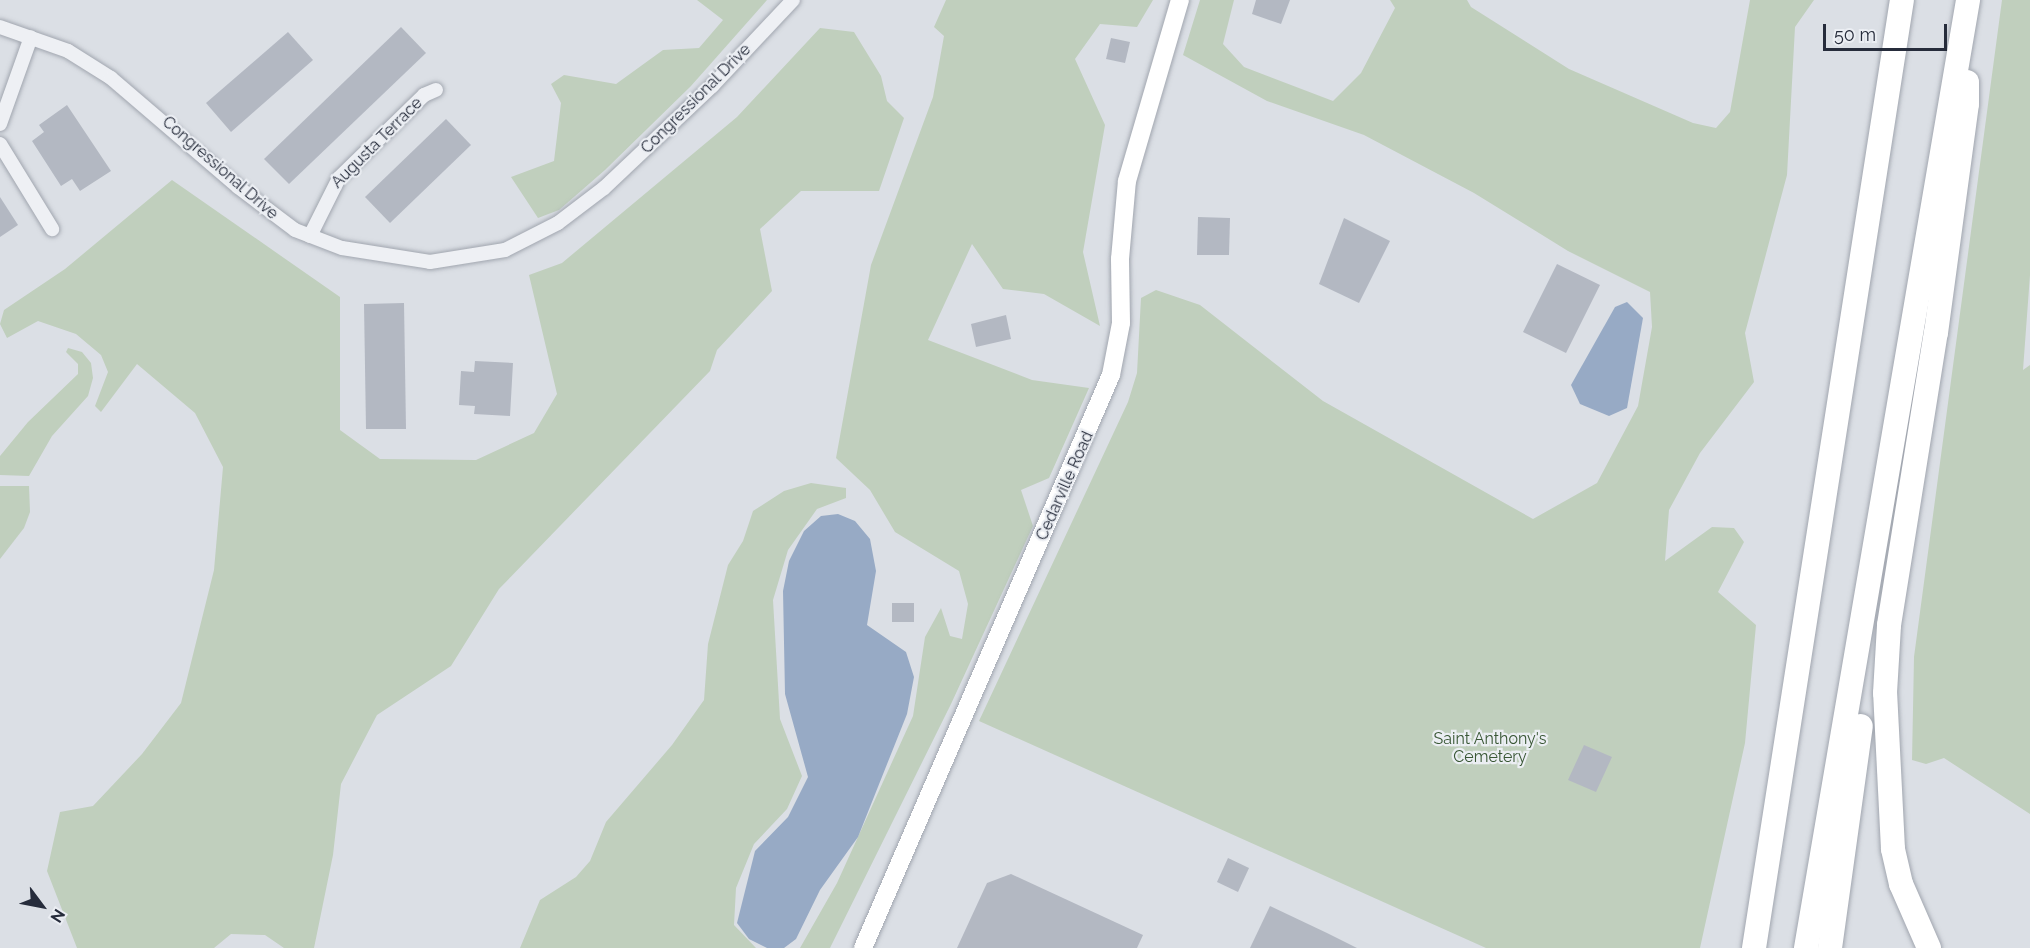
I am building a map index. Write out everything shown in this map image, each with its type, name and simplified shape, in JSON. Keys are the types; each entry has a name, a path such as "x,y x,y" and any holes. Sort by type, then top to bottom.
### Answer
{"highway":[{"path":"1754,948 1901,0"},
{"path":"1806,948 1967,7"},
{"path":"1929,948 1908,900 1895,858 1885,693 1889,625 1967,104 1967,7"},
{"path":"1830,948 1874,637 1864,616"}],"main road":[{"name":"Cedarville Road","path":"863,948 1111,375 1121,323 1120,259 1127,182 1180,0"}],"street":[{"name":"Congressional Drive","path":"0,27 68,51 111,78 276,218 310,236 377,256 430,262 505,250 558,223 604,188 712,86 794,0"},
{"path":"0,124 31,37"},
{"name":"Augusta Terrace","path":"310,236 339,178 424,95 436,90"},
{"path":"0,144 52,229"}],"green space":[{"path":"697,0 767,0 691,86 605,170 559,210 538,218 511,177 554,161 561,103 551,84 564,75 616,84 663,50 699,48 723,20"},
{"path":"946,0 1153,0 1137,27 1100,24 1075,59 1105,125 1083,252 1100,326 1044,294 1003,289 972,244 928,340 1032,380 1089,388 1049,478 1021,490 1033,526 951,704 830,948 800,948 837,883 913,716 925,637 941,608 950,636 962,639 968,604 959,571 895,532 870,490 836,458 871,265 933,97 944,36 934,27"},
{"name":"Saint Anthony's Cemetery","path":"1200,0 1234,0 1223,44 1244,67 1333,101 1361,73 1395,8 1390,0 1467,0 1471,7 1569,69 1693,123 1716,128 1730,112 1750,0 1814,0 1795,27 1787,175 1745,333 1754,382 1700,453 1669,510 1665,561 1712,527 1734,528 1744,542 1718,592 1756,625 1745,743 1700,948 1486,948 979,721 1128,402 1137,373 1141,298 1156,290 1200,305 1323,401 1533,519 1597,483 1638,406 1652,327 1650,292 1568,251 1474,193 1364,135 1267,101 1183,55"},
{"path":"2002,0 2030,0 2030,275 2023,370 2030,365 2030,814 1944,758 1926,764 1912,760 1914,657"},
{"path":"820,28 854,32 881,76 887,101 904,118 879,191 801,191 760,229 772,291 717,350 710,371 499,589 451,666 377,715 341,784 333,855 314,948 284,948 265,935 231,934 214,948 77,948 47,871 60,812 93,806 142,754 181,703 214,570 223,467 195,413 137,364 101,412 95,406 108,372 101,355 76,334 38,321 7,338 0,324 4,310 65,269 172,180 340,297 340,430 380,459 476,460 534,433 557,394 529,275 562,263 737,117"},
{"path":"68,348 82,352 91,363 93,378 88,396 52,436 29,476 0,475 0,456 28,422 78,374 78,364 66,352"},
{"path":"811,483 846,488 846,498 817,509 788,550 773,600 780,719 802,776 787,809 754,844 736,888 734,925 756,948 520,948 540,900 576,877 590,861 606,822 672,745 704,700 708,644 728,565 743,541 753,511 784,491"},
{"path":"0,486 29,486 30,512 24,528 0,559"}],"water":[{"path":"1627,302 1643,318 1627,408 1609,416 1580,404 1571,385 1615,307"},
{"path":"838,514 855,521 870,539 876,571 867,625 906,652 914,677 907,714 858,837 820,890 796,939 784,948 767,948 749,939 737,923 755,851 788,817 808,777 785,694 783,591 789,561 804,531 821,516"}],"building":[{"path":"1256,0 1290,0 1281,24 1252,14"},
{"path":"401,27 426,53 289,184 264,159"},
{"path":"288,32 313,60 231,132 206,103"},
{"path":"1111,38 1130,42 1125,63 1106,59"},
{"path":"67,105 111,171 80,191 72,179 61,186 32,141 44,132 39,125"},
{"path":"446,119 471,145 390,223 365,197"},
{"path":"0,197 18,225 0,237"},
{"path":"1198,217 1230,218 1229,255 1197,255"},
{"path":"1344,218 1390,241 1359,303 1319,284"},
{"path":"1557,264 1600,285 1566,353 1523,332"},
{"path":"404,303 406,429 366,429 364,304"},
{"path":"1006,315 1011,339 976,347 971,324"},
{"path":"475,361 513,363 510,416 474,414 475,406 459,405 461,371 474,372"},
{"path":"892,603 914,603 914,622 892,622"},
{"path":"1584,745 1612,757 1596,792 1568,780"},
{"path":"1228,858 1249,868 1238,892 1217,882"},
{"path":"1011,874 1143,935 1137,948 957,948 987,883"},
{"path":"1270,906 1327,933 1357,948 1250,948"}]}
